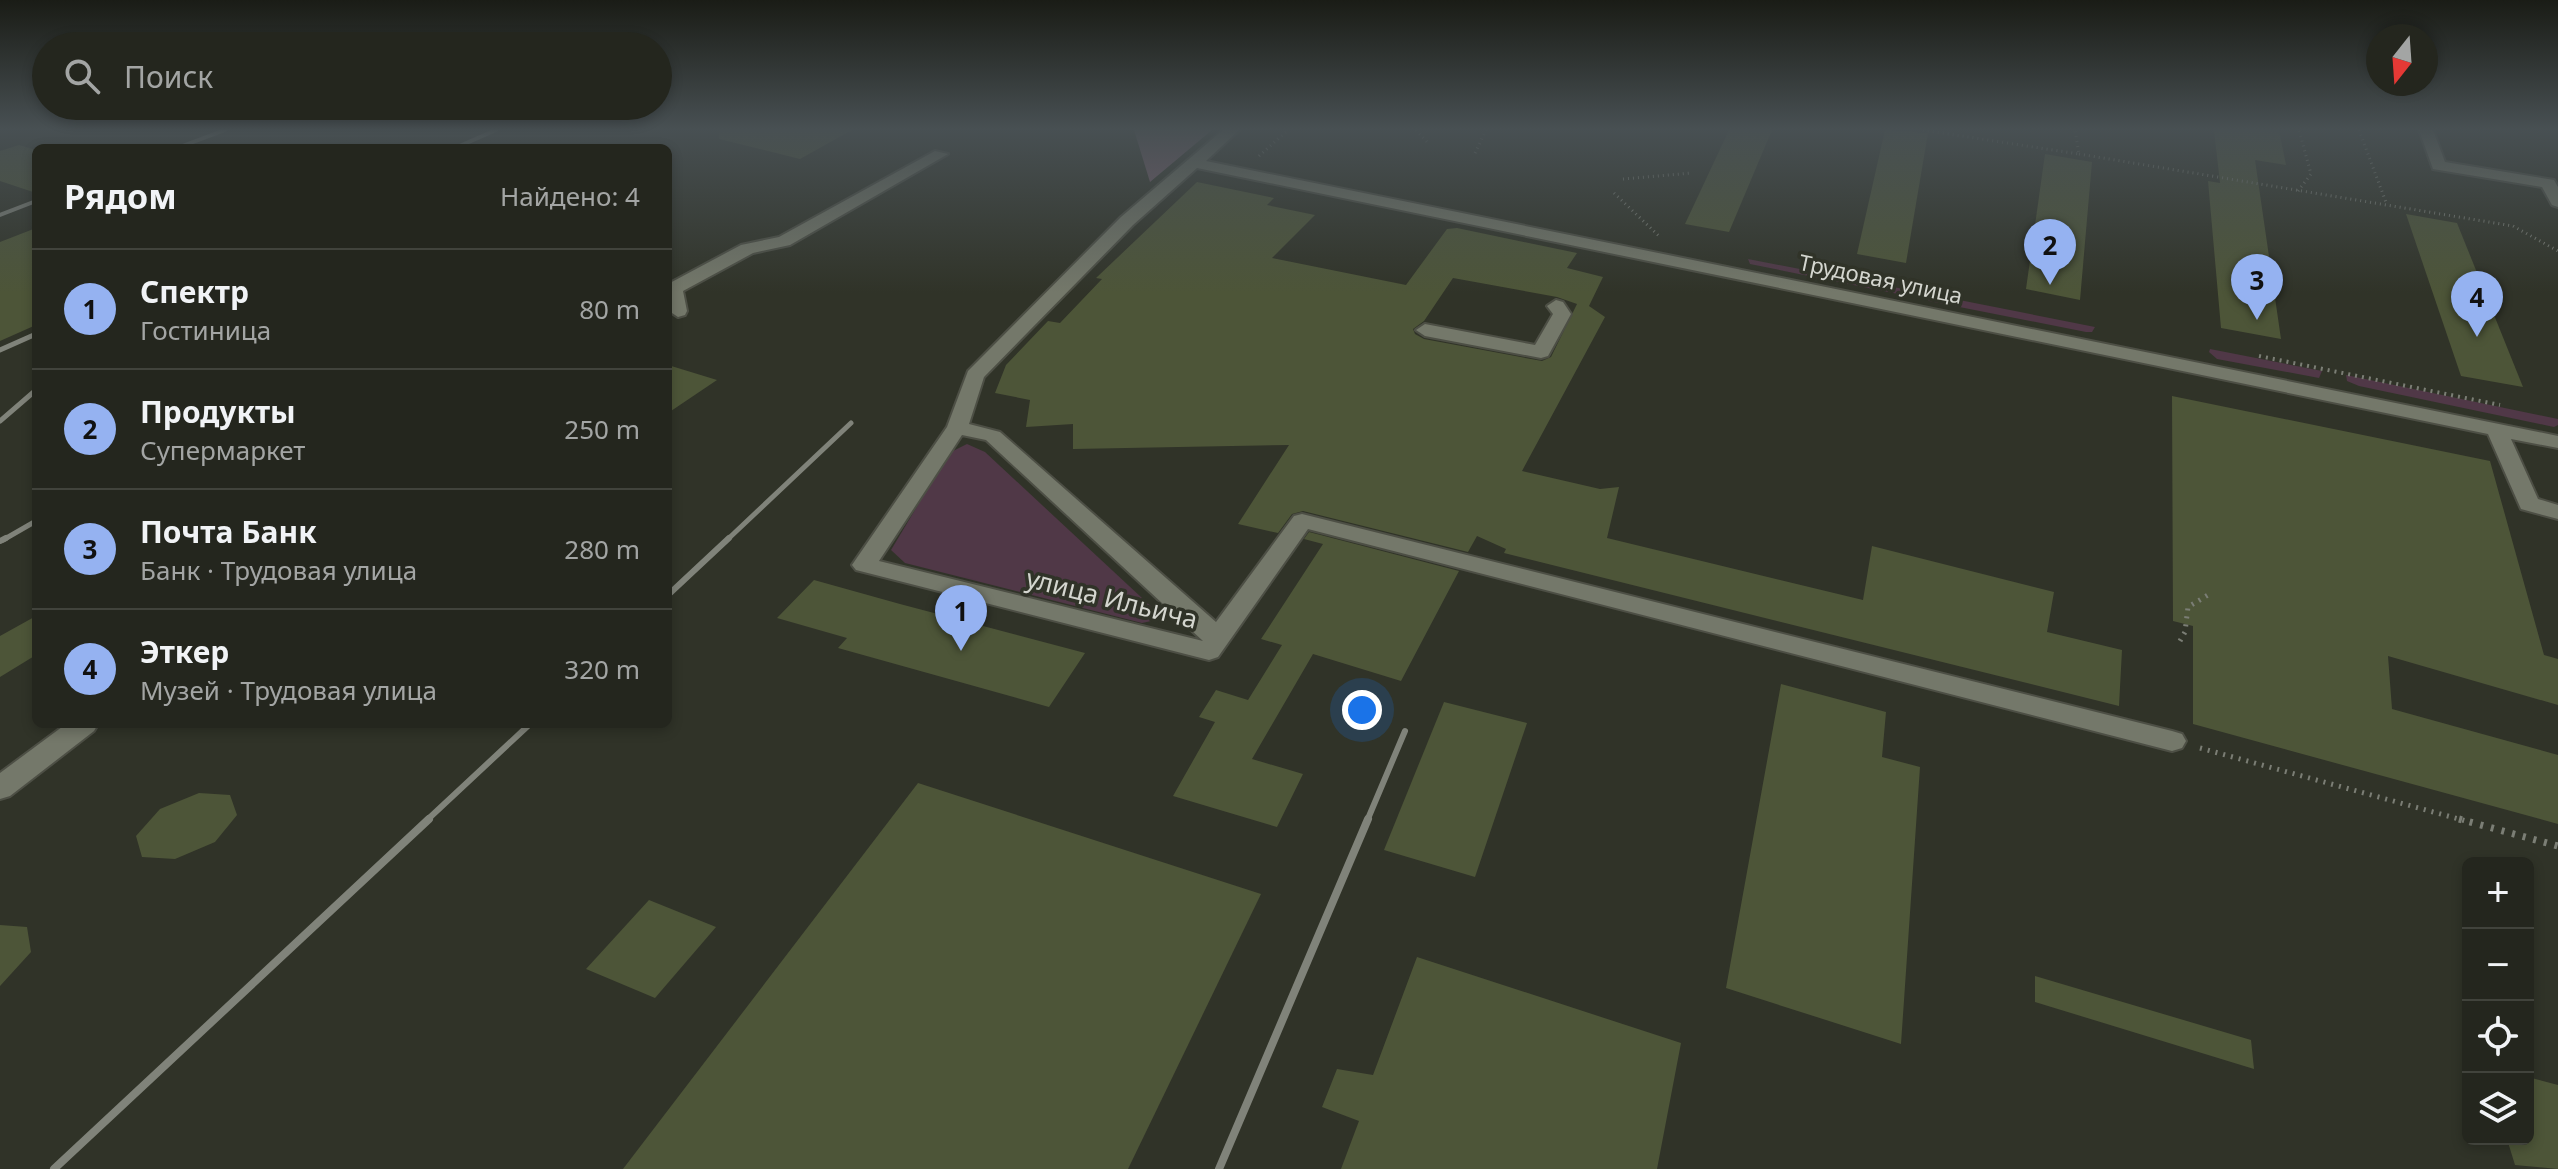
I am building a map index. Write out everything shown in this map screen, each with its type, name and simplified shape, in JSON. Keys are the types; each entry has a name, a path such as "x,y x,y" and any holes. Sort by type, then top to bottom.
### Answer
{"street":[{"path":"678,311 673,289 747,249 784,241 885,185"},
{"name":"улица Ильича","path":"957,427 993,436 1218,638 1209,651 864,565 957,427 975,375 1127,221 1169,185"},
{"name":"Трудовая улица","path":"1300,185 2558,442"},
{"path":"1425,330 1541,352 1562,314 1556,306"},
{"path":"2496,428 2529,504 2558,512"},
{"path":"1218,638 1302,521 2172,741"},
{"path":"0,788 80,728"}],"path":[{"path":"2260,185 2513,226 2558,251"},
{"path":"2298,191 2303,185"},
{"path":"2379,185 2387,205"},
{"path":"1614,193 1660,237"},
{"path":"2180,641 2185,632 2188,607 2208,595"},
{"path":"2172,741 2558,846"}],"shaded area":[{"path":"1748,259 1914,291 1912,294 1898,294 1750,264"},
{"path":"1924,293 2095,327 2092,332 2086,332 1929,301"},
{"path":"2210,349 2322,371 2319,378 2217,359 2209,352"},
{"path":"2346,375 2558,419 2558,425 2554,427 2359,386 2347,381"},
{"path":"967,444 985,452 1156,611 1156,620 1142,623 905,563 891,550 949,453"}],"building":[{"path":"11,185 32,185 32,192"},
{"path":"1194,185 1209,185 1274,198 1267,205 1315,215 1272,258 1406,285 1447,229 1457,228 1577,253 1567,268 1603,277 1589,306 1605,317 1522,471 1600,489 1619,487 1607,538 1863,600 1872,546 2054,592 2047,632 2122,650 2119,706 1504,553 1506,549 1477,536 1468,552 1303,511 1292,514 1278,533 1238,524 1289,445 1073,449 1073,424 1026,427 1030,400 995,393 1006,365 1048,321 1060,323 1102,279 1096,278","holes":["1453,278 1557,297 1577,304 1551,357 1542,361 1424,339 1413,329 1424,321"]},
{"path":"1703,185 1749,185 1729,232 1685,224"},
{"path":"1873,185 1919,185 1906,263 1857,254"},
{"path":"2041,185 2090,185 2080,300 2026,289"},
{"path":"2208,185 2259,185 2281,339 2221,328"},
{"path":"2406,214 2457,223 2523,387 2461,376"},
{"path":"32,230 32,327 0,341 0,242"},
{"path":"672,366 717,380 672,410"},
{"path":"2172,396 2490,461 2544,655 2558,659 2558,705 2388,656 2392,709 2558,755 2558,824 2193,724 2193,626 2173,621"},
{"path":"1309,532 1459,571 1401,681 1313,654 1252,759 1303,774 1277,827 1173,796 1215,722 1199,717 1216,690 1248,700 1282,645 1261,639 1323,544 1304,539"},
{"path":"814,580 1085,653 1049,707 838,648 847,638 777,618"},
{"path":"32,618 32,657 0,677 0,636"},
{"path":"1781,684 1886,712 1882,757 1920,767 1901,1044 1726,988"},
{"path":"1444,702 1527,723 1475,877 1384,850"},
{"path":"918,783 1261,894 1128,1169 623,1169"},
{"path":"199,793 230,795 237,815 215,842 175,859 142,857 136,836 160,809"},
{"path":"649,900 716,927 655,998 586,969"},
{"path":"0,925 27,927 31,952 0,986"},
{"path":"1417,957 1681,1043 1657,1169 1341,1169 1359,1121 1322,1107 1337,1069 1373,1075"},
{"path":"2035,976 2251,1040 2254,1069 2035,1002"},
{"path":"2534,1079 2558,1085 2558,1169 2515,1165 2509,1145 2534,1145"}],"railway":[{"path":"0,215 32,203"},
{"path":"0,350 32,336"},
{"path":"0,421 32,393"},
{"path":"727,540 851,423"},
{"path":"3,540 32,523"},
{"path":"0,541 6,538"},
{"path":"672,591 729,538"},
{"path":"426,821 526,728"},
{"path":"1367,821 1405,731"},
{"path":"54,1169 429,819"},
{"path":"1219,1169 1368,819"}],"place":[{"name":"Продукты","path":"2050,285"},
{"name":"Почта Банк","path":"2257,320"},
{"name":"Эткер","path":"2477,337"},
{"name":"Спектр","path":"961,651"}]}
